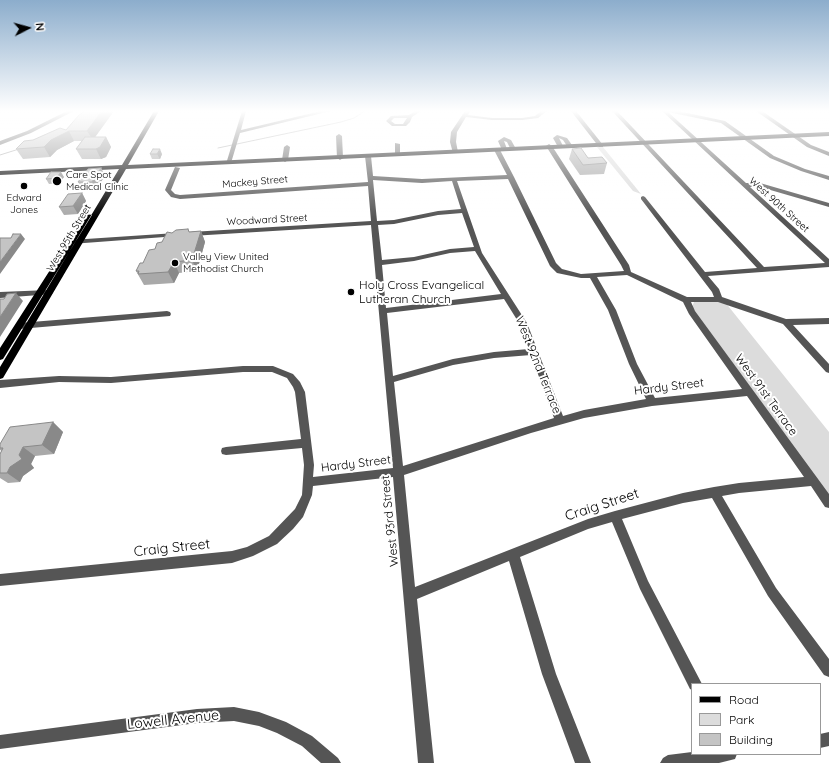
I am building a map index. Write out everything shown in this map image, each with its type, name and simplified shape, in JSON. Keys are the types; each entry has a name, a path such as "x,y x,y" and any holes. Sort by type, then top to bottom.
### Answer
{"main road":[{"name":"West 95th Street","path":"0,356 19,326 80,241 131,147"},
{"name":"West 95th Street","path":"0,375 29,326 44,292 71,242 134,147"},
{"path":"550,148 557,147"},
{"path":"0,175 398,154 573,147"},
{"path":"119,169 178,168 191,165"}],"street":[{"path":"228,163 233,147"},
{"path":"284,160 287,147"},
{"path":"339,147 340,158"},
{"path":"397,147 398,154"},
{"path":"454,147 455,152"},
{"path":"501,147 511,177 556,267 560,271 574,276 628,273 686,300 719,299 786,322 829,321"},
{"path":"647,147 762,269"},
{"name":"West 90th Street","path":"700,147 829,264"},
{"path":"756,147 781,161 829,178"},
{"path":"811,147 829,154"},
{"path":"550,148 625,265 628,273"},
{"name":"West 93rd Street","path":"368,156 426,763"},
{"name":"Mackey Street","path":"178,168 168,190 173,196 180,197 370,181 454,180 511,177"},
{"name":"West 92nd Terrace","path":"454,180 477,249 488,269 507,296 522,323 560,420"},
{"path":"743,185 760,185 829,205"},
{"path":"643,198 716,291 719,299"},
{"name":"Woodward Street","path":"71,242 401,222 438,213 464,211"},
{"path":"378,264 414,259 450,251 477,249"},
{"path":"702,274 829,264"},
{"path":"592,275 612,310 632,364 652,402"},
{"path":"0,295 44,292"},
{"path":"383,311 507,296"},
{"name":"West 91st Terrace","path":"686,300 692,312 829,503"},
{"path":"19,326 167,314"},
{"path":"786,322 829,370"},
{"path":"390,380 435,367 475,358 534,352"},
{"name":"Hardy Street","path":"0,384 59,379 111,380 243,369 273,369 290,376 297,385 306,443 308,482 398,472 560,420 584,414 652,402 750,392"},
{"path":"226,451 306,443"},
{"name":"Craig Street","path":"410,595 588,524 615,516 683,498 714,492 813,481"},
{"name":"Craig Street","path":"0,580 241,555 266,545 289,525 303,506 307,495 308,482"},
{"path":"714,492 772,592 829,670"},
{"path":"615,516 644,585 694,683"},
{"path":"513,554 549,674 583,763"},
{"name":"Lowell Avenue","path":"0,742 197,716 234,714 259,719 281,727 307,741 333,763"},
{"path":"668,763 723,755"}],"green space":[{"path":"597,147 603,147 641,194 633,191"},
{"path":"694,302 725,302 829,432 829,496 692,307"}],"building":[{"path":"18,147 44,147 44,147 16,149"},
{"path":"78,147 100,147 96,149 76,149"},
{"path":"581,148 588,158 602,157 607,163 583,165 572,149"},
{"path":"153,149 160,149 157,154 150,154"},
{"path":"101,168 92,182 78,182 88,169"},
{"path":"51,172 61,172 56,178 46,179"},
{"path":"82,193 73,206 59,207 68,194"},
{"path":"188,229 189,232 201,231 192,260 174,262 168,272 138,274 139,271 136,271 140,263 143,263 149,250 155,249 157,243 162,242 167,232 172,233 176,230"},
{"path":"13,234 21,234 0,262 0,238 11,238"},
{"path":"16,293 0,317 0,299 4,299 7,294"},
{"path":"53,422 42,445 23,447 19,455 22,459 10,467 7,473 0,473 0,454 3,448 0,448 0,444 10,427"}],"waterway":[{"path":"218,148 225,147"},
{"path":"0,155 19,149"}],"place":[{"name":"Care Spot Medical Clinic","path":"57,181"},
{"name":"Edward Jones","path":"24,186"},
{"name":"Valley View United Methodist Church","path":"175,263"},
{"name":"Holy Cross Evangelical Lutheran Church","path":"351,292"}]}
